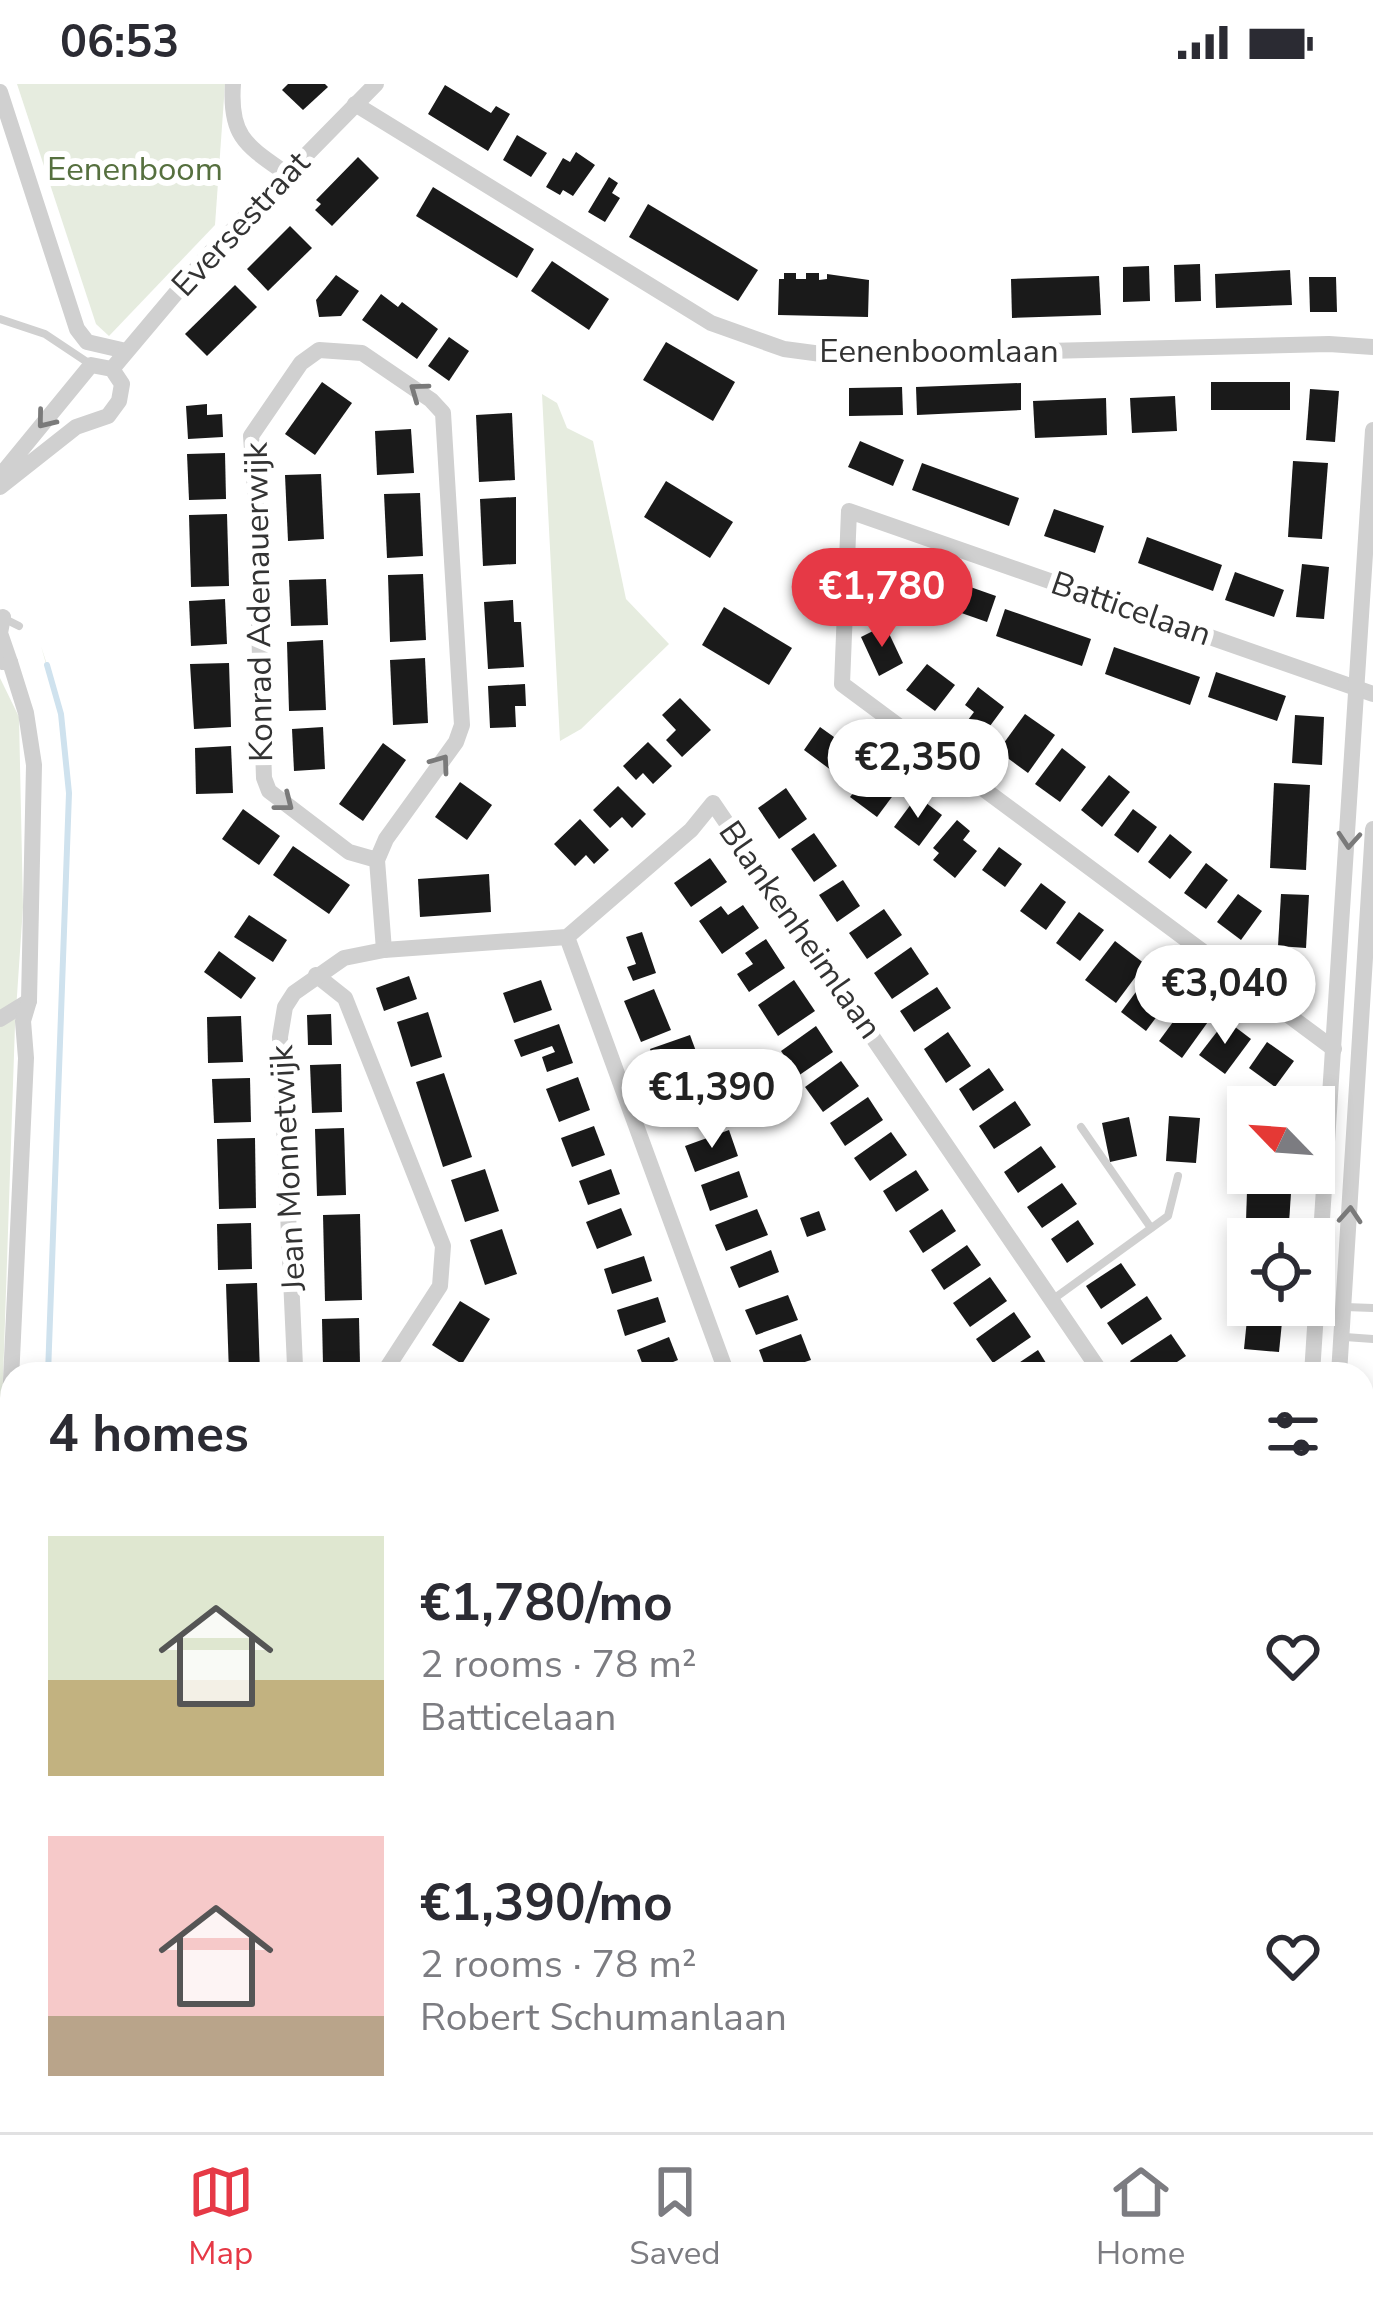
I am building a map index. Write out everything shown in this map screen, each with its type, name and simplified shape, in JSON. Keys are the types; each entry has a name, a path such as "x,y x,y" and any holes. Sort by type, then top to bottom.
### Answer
{"street":[{"path":"233,84 231,113 238,133 250,148 287,174"},
{"name":"Eversestraat","path":"0,487 76,427 108,416 119,401 122,384 112,369 126,351 208,255 376,84"},
{"path":"0,92 77,329 87,342 126,351"},
{"name":"Eenenboomlaan","path":"355,104 711,323 784,350 850,355 1373,347"},
{"name":"Konrad Adenauerwijk","path":"319,350 362,352 431,400 442,413 462,725 456,742 376,860 350,852 264,784 259,626 263,598 250,436 309,353 319,350"},
{"path":"0,476 91,365 112,369"},
{"path":"1313,1362 1336,1016 1366,691 1373,430"},
{"name":"Batticelaan","path":"1334,1049 842,684 849,511 1366,691"},
{"path":"7,620 0,633 5,662 26,712 34,766 28,1001 23,1021 26,1058 7,1294 7,1362"},
{"name":"Blankenheimlaan","path":"567,937 691,830 712,803 1094,1362"},
{"path":"1340,1362 1368,1018 1373,830"},
{"path":"376,860 384,950"},
{"path":"391,1362 440,1286 443,1246 345,998 316,974 344,958 384,950 567,937 724,1362"},
{"name":"Jean Monnetwijk","path":"295,1362 280,1037 285,1007 316,974"},
{"path":"1340,975 1369,978"},
{"path":"0,1018 28,1001"},
{"path":"1336,1016 1368,1018"}],"lane":[{"path":"0,319 45,334 91,365"},
{"path":"1081,1127 1151,1228"},
{"path":"1052,1300 1168,1216 1178,1176"},
{"path":"1343,1307 1373,1308"},
{"path":"1342,1337 1373,1339"}],"green space":[{"name":"Eenenboom","path":"17,84 225,84 215,225 109,336 96,324"},
{"path":"542,394 557,403 567,428 593,441 626,599 669,644 581,729 560,741"},
{"path":"41,646 63,714 70,793 49,1362 68,793 60,714"},
{"path":"0,678 19,717 23,907 0,1362"}],"building":[{"path":"288,84 328,87 303,110 282,90"},
{"path":"445,85 491,113 496,106 510,114 488,151 428,114"},
{"path":"517,135 547,153 531,177 503,160"},
{"path":"576,152 595,165 573,196 546,187 563,158 570,162"},
{"path":"358,157 379,178 332,226 315,210 321,204 316,200"},
{"path":"609,177 618,183 612,193 620,198 605,222 588,212"},
{"path":"433,187 534,249 517,278 416,216"},
{"path":"648,204 758,270 738,301 629,237"},
{"path":"290,226 312,248 268,291 247,269"},
{"path":"552,261 609,299 589,330 531,291"},
{"path":"1200,264 1201,301 1175,302 1174,265"},
{"path":"1149,266 1150,301 1123,302 1123,267"},
{"path":"1290,270 1292,305 1216,308 1215,274"},
{"path":"784,273 796,273 796,279 819,273 819,280 827,279 827,274 869,280 868,317 778,315 779,279 784,279"},
{"path":"336,275 359,291 341,316 319,317 316,300"},
{"path":"1099,276 1101,315 1012,318 1011,279"},
{"path":"1309,277 1336,277 1337,312 1310,312"},
{"path":"235,285 257,307 207,356 185,334"},
{"path":"381,294 398,307 402,302 438,329 417,359 362,320"},
{"path":"449,337 469,351 449,381 428,366"},
{"path":"666,342 735,382 713,421 643,380"},
{"path":"322,382 352,403 315,455 285,434"},
{"path":"1211,382 1290,382 1290,410 1211,410"},
{"path":"1021,383 1021,410 917,415 916,387"},
{"path":"902,387 903,415 849,416 849,388"},
{"path":"1310,389 1339,391 1335,442 1306,440"},
{"path":"1175,396 1177,431 1132,433 1130,398"},
{"path":"1106,398 1107,435 1035,438 1033,401"},
{"path":"207,404 207,415 222,414 223,437 188,439 186,406"},
{"path":"512,413 515,480 479,482 476,415"},
{"path":"411,429 414,473 377,475 375,431"},
{"path":"860,441 904,460 893,486 848,467"},
{"path":"225,453 226,499 189,500 187,454"},
{"path":"1293,461 1328,463 1322,539 1288,537"},
{"path":"922,463 1019,498 1009,526 912,490"},
{"path":"321,474 324,539 288,541 285,475"},
{"path":"666,481 733,522 710,558 644,517"},
{"path":"420,493 423,556 387,558 384,494"},
{"path":"516,497 516,564 483,566 480,499"},
{"path":"1054,509 1104,526 1095,553 1044,536"},
{"path":"227,514 229,586 191,587 189,515"},
{"path":"1147,537 1222,565 1213,591 1138,563"},
{"path":"880,552 911,565 896,599 866,587"},
{"path":"1302,564 1329,567 1324,619 1296,617"},
{"path":"922,570 996,596 987,622 913,596"},
{"path":"1235,572 1284,590 1274,617 1225,600"},
{"path":"423,574 426,640 390,642 388,575"},
{"path":"326,579 328,625 291,626 289,580"},
{"path":"225,599 227,644 191,646 189,601"},
{"path":"513,600 514,622 521,622 524,667 488,669 484,602"},
{"path":"724,607 792,648 769,685 702,645"},
{"path":"1005,609 1091,639 1082,666 996,636"},
{"path":"885,625 903,663 879,676 861,637"},
{"path":"323,640 326,710 289,711 287,642"},
{"path":"1114,647 1200,677 1190,705 1105,674"},
{"path":"425,658 428,723 393,725 390,660"},
{"path":"229,663 231,727 194,729 190,664"},
{"path":"927,664 955,685 935,711 906,690"},
{"path":"1216,672 1286,696 1277,721 1208,697"},
{"path":"525,684 526,706 515,706 516,727 490,728 488,686"},
{"path":"978,687 1004,707 976,745 959,732 974,712 965,705"},
{"path":"680,698 711,730 682,757 666,740 676,730 662,715"},
{"path":"1025,714 1055,735 1028,773 998,751"},
{"path":"1295,715 1324,717 1322,765 1292,763"},
{"path":"323,727 325,769 294,771 292,729"},
{"path":"820,727 859,748 839,776 804,750"},
{"path":"648,742 672,766 653,784 643,773 636,780 623,766"},
{"path":"383,743 406,760 363,821 339,804"},
{"path":"231,746 233,793 196,794 195,748"},
{"path":"1062,748 1086,767 1060,802 1035,784"},
{"path":"877,763 903,782 877,817 850,797"},
{"path":"1109,775 1130,792 1102,827 1081,810"},
{"path":"460,782 492,805 467,840 435,817"},
{"path":"1274,783 1310,785 1306,870 1270,868"},
{"path":"618,786 646,814 632,828 622,817 610,828 593,810"},
{"path":"786,788 807,819 779,839 758,808"},
{"path":"917,796 942,815 919,846 894,827"},
{"path":"243,809 280,836 259,865 222,839"},
{"path":"1133,809 1157,827 1138,853 1114,835"},
{"path":"580,819 609,850 594,864 586,855 575,866 554,844"},
{"path":"957,820 970,831 963,840 977,851 955,878 933,860 939,853 933,848"},
{"path":"814,833 837,866 814,882 791,849"},
{"path":"1170,834 1192,852 1170,879 1148,862"},
{"path":"293,846 350,885 329,914 273,875"},
{"path":"999,847 1022,864 1005,887 982,870"},
{"path":"710,858 727,882 691,907 674,883"},
{"path":"1206,863 1228,880 1206,909 1184,893"},
{"path":"489,874 491,912 420,917 418,879"},
{"path":"843,880 860,906 837,922 819,895"},
{"path":"1041,883 1066,902 1046,930 1020,911"},
{"path":"1238,894 1262,911 1241,940 1217,922"},
{"path":"1281,894 1309,895 1306,948 1278,946"},
{"path":"743,905 759,928 722,954 699,921 721,906 728,915"},
{"path":"884,909 902,935 867,959 849,933"},
{"path":"1079,912 1104,930 1080,961 1056,943"},
{"path":"249,915 287,940 273,962 234,937"},
{"path":"642,932 656,973 633,981 627,967 636,964 626,937"},
{"path":"766,939 785,968 749,992 737,974 753,964 745,953"},
{"path":"1115,941 1145,964 1116,1003 1085,980"},
{"path":"911,947 929,974 892,999 874,973"},
{"path":"219,951 256,978 241,999 204,972"},
{"path":"1150,973 1175,992 1146,1031 1121,1012"},
{"path":"409,976 417,999 384,1011 376,988"},
{"path":"541,980 552,1010 514,1023 503,993"},
{"path":"794,980 815,1011 778,1036 758,1005"},
{"path":"937,987 951,1008 914,1032 900,1011"},
{"path":"654,989 671,1030 641,1042 624,1001"},
{"path":"1187,1003 1210,1019 1182,1058 1159,1041"},
{"path":"428,1012 442,1057 411,1067 397,1022"},
{"path":"331,1014 332,1045 308,1045 307,1015"},
{"path":"241,1016 243,1062 208,1063 207,1017"},
{"path":"1226,1020 1251,1039 1225,1074 1199,1055"},
{"path":"559,1024 573,1063 547,1072 542,1057 555,1052 552,1046 521,1057 514,1040"},
{"path":"816,1026 833,1052 798,1076 781,1051"},
{"path":"948,1032 971,1066 946,1083 924,1049"},
{"path":"690,1035 704,1073 664,1087 650,1049"},
{"path":"1267,1042 1294,1061 1276,1086 1249,1068"},
{"path":"841,1061 859,1086 823,1112 805,1087"},
{"path":"341,1064 342,1112 312,1113 310,1065"},
{"path":"989,1068 1004,1090 973,1111 959,1089"},
{"path":"444,1073 472,1157 443,1167 416,1082"},
{"path":"578,1077 590,1110 559,1122 546,1089"},
{"path":"250,1078 251,1122 214,1123 212,1079"},
{"path":"710,1084 723,1115 700,1124 696,1115 678,1122 669,1101"},
{"path":"868,1097 883,1120 845,1146 830,1123"},
{"path":"1015,1101 1031,1125 994,1149 979,1126"},
{"path":"1169,1116 1200,1118 1196,1163 1166,1161"},
{"path":"1129,1117 1137,1156 1110,1162 1102,1123"},
{"path":"594,1126 605,1155 572,1167 561,1138"},
{"path":"344,1128 346,1195 317,1196 315,1129"},
{"path":"729,1130 738,1156 695,1172 685,1146"},
{"path":"891,1132 907,1155 870,1181 854,1158"},
{"path":"255,1138 256,1208 219,1209 217,1139"},
{"path":"1041,1146 1056,1167 1018,1193 1004,1172"},
{"path":"485,1169 499,1211 465,1222 451,1180"},
{"path":"611,1169 620,1194 588,1205 579,1181"},
{"path":"916,1170 929,1190 896,1212 883,1191"},
{"path":"739,1171 748,1197 710,1211 701,1185"},
{"path":"1062,1183 1077,1204 1042,1228 1027,1207"},
{"path":"1247,1194 1291,1194 1289,1218 1246,1218"},
{"path":"621,1208 632,1235 597,1249 586,1222"},
{"path":"757,1209 768,1235 726,1251 715,1225"},
{"path":"942,1209 956,1231 923,1253 909,1231"},
{"path":"819,1211 826,1230 807,1237 800,1218"},
{"path":"360,1214 362,1300 325,1301 323,1215"},
{"path":"1078,1220 1094,1244 1067,1263 1051,1239"},
{"path":"251,1223 252,1269 218,1270 217,1224"},
{"path":"502,1229 517,1274 485,1285 470,1240"},
{"path":"967,1245 981,1265 944,1290 931,1270"},
{"path":"771,1250 779,1272 739,1288 730,1267"},
{"path":"644,1256 652,1281 612,1294 604,1269"},
{"path":"1121,1263 1136,1285 1101,1309 1086,1286"},
{"path":"990,1277 1007,1301 970,1327 953,1303"},
{"path":"257,1283 260,1362 229,1362 226,1284"},
{"path":"788,1295 798,1320 756,1335 745,1310"},
{"path":"1147,1296 1162,1319 1122,1345 1107,1323"},
{"path":"658,1297 666,1322 625,1336 617,1310"},
{"path":"460,1301 490,1319 463,1362 432,1345"},
{"path":"1014,1312 1031,1337 994,1362 976,1339"},
{"path":"359,1318 360,1362 323,1362 322,1319"},
{"path":"1246,1326 1282,1326 1279,1352 1244,1349"},
{"path":"801,1334 811,1360 764,1362 759,1350"},
{"path":"1171,1334 1186,1356 1177,1362 1130,1361"},
{"path":"669,1337 678,1360 642,1362 637,1350"},
{"path":"1038,1350 1045,1362 1020,1362"}],"waterway":[{"path":"47,665 61,714 69,793 48,1362"}]}
